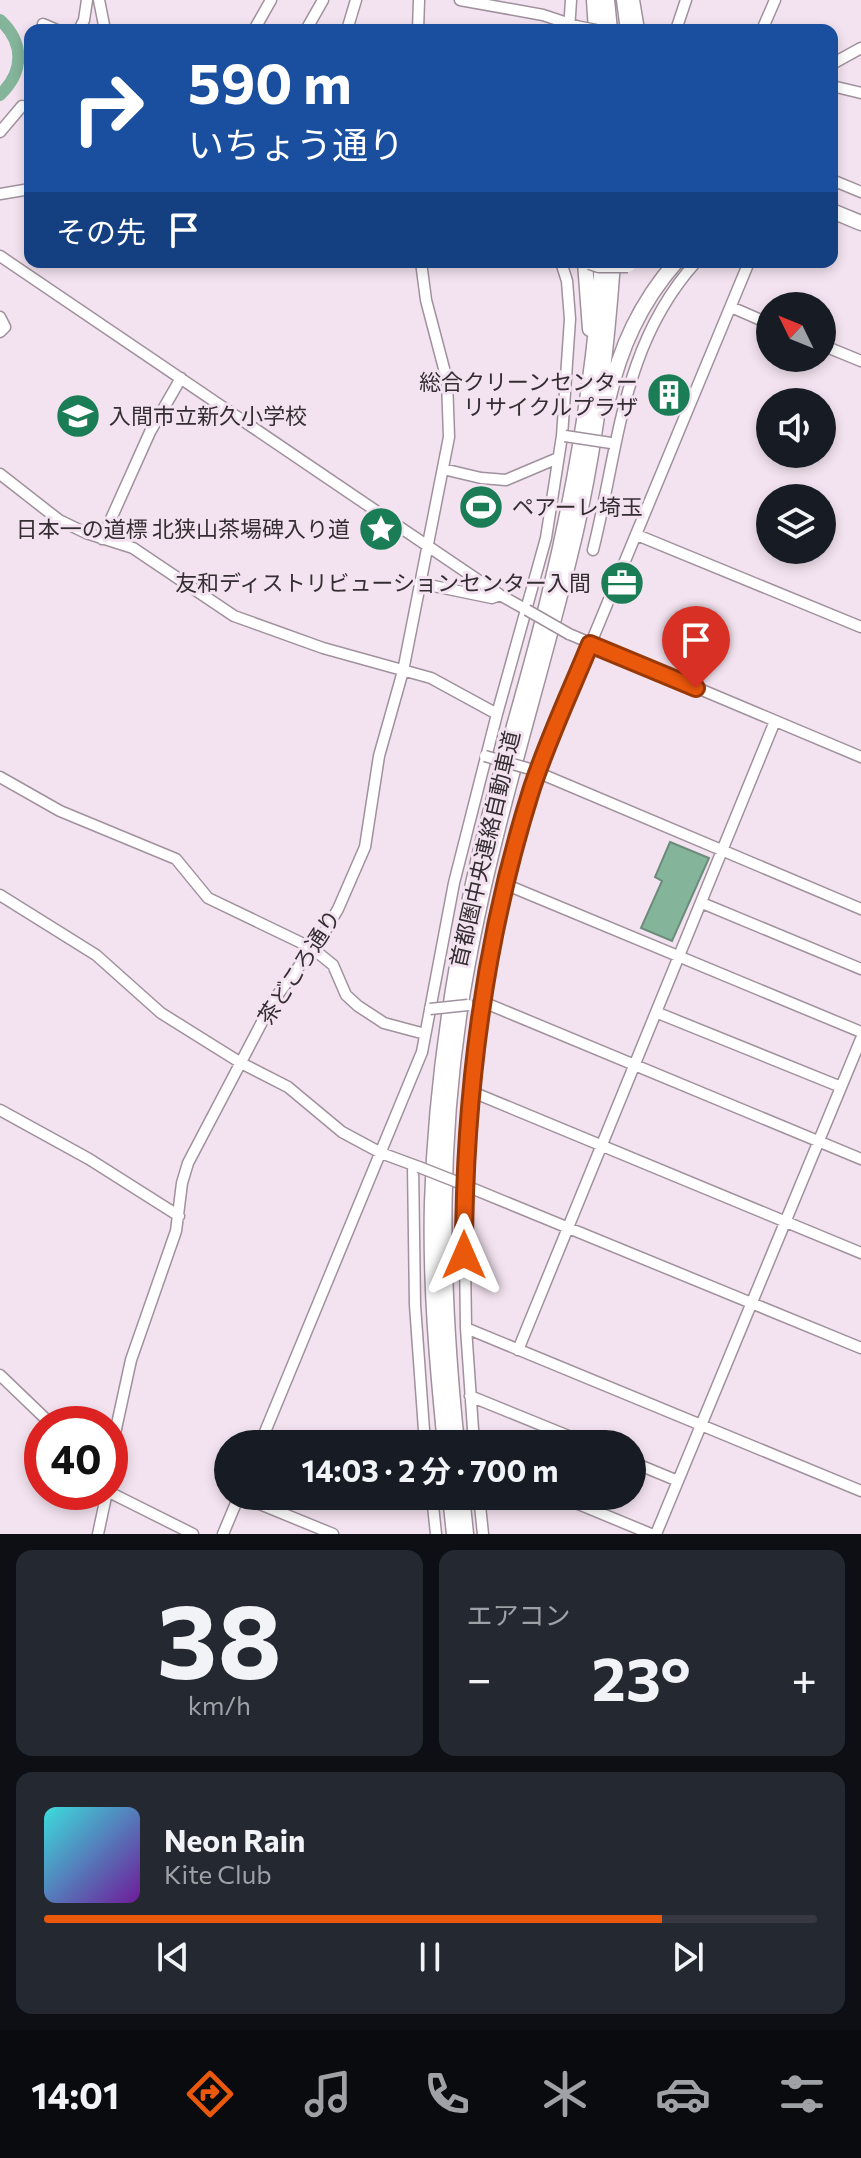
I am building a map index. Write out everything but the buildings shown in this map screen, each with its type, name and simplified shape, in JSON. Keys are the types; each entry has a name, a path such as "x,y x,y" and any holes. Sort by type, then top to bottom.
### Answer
{"highway":[{"path":"593,0 594,24"},
{"path":"607,0 609,24"},
{"path":"624,0 627,24"},
{"path":"838,210 857,218"},
{"path":"572,496 588,384 588,268"},
{"name":"首都圏中央連絡自動車道","path":"444,1430 433,1289 432,1218 444,1043 471,896 572,496 591,388 601,268"},
{"name":"首都圏中央連絡自動車道","path":"456,1430 443,1289 447,1120 455,1044 467,964 498,827 579,518 625,268"},
{"path":"579,518 623,346 644,304 671,268"},
{"path":"451,1510 454,1534"},
{"path":"463,1510 466,1534"}],"street":[{"path":"82,24 87,0"},
{"path":"99,0 104,24"},
{"path":"257,24 271,0"},
{"path":"309,24 323,0"},
{"path":"349,24 356,0"},
{"path":"418,24 419,0"},
{"path":"460,0 543,15 562,24"},
{"path":"570,24 571,0"},
{"path":"634,0 638,24"},
{"path":"678,24 686,0"},
{"path":"765,24 775,0"},
{"path":"838,61 861,48"},
{"path":"838,87 861,93"},
{"path":"0,132 22,106"},
{"path":"838,182 861,192"},
{"path":"0,194 24,190"},
{"path":"0,256 500,595 590,644 861,757"},
{"name":"茶どころ通り","path":"121,1406 131,1360 179,1216 182,1183 188,1163 273,1001 338,909 365,847 379,756 403,671 443,469 450,414 447,380 426,300 422,268"},
{"path":"266,1430 422,1052 454,883 485,756 546,538 563,436 570,319 563,268"},
{"path":"593,550 632,373 647,337 679,281 691,268"},
{"path":"473,1430 460,1183 483,1002 507,885 534,771 637,535 747,268"},
{"path":"731,307 756,318"},
{"path":"0,317 5,327 0,332"},
{"path":"836,351 861,361"},
{"path":"102,539 150,432 181,378"},
{"path":"563,436 614,444"},
{"path":"443,469 506,480 558,458"},
{"path":"0,474 59,520 102,539 133,548 234,616 323,648 431,678 497,714"},
{"path":"637,535 861,627"},
{"path":"419,583 492,598 500,595"},
{"path":"518,1350 775,721"},
{"path":"485,756 534,771 722,853 861,909"},
{"path":"0,777 60,811 176,859 208,898 312,948 333,965 346,995 358,1006 384,1023 425,1034"},
{"path":"507,885 861,1032"},
{"path":"0,895 96,955 161,1013 241,1063 288,1087 342,1132 381,1153 861,1348"},
{"path":"702,903 861,969"},
{"path":"430,1009 483,1002 861,1159"},
{"path":"658,1013 841,1087"},
{"path":"594,1510 653,1534 678,1481 861,1039"},
{"path":"470,1091 861,1253"},
{"path":"0,1110 89,1159 179,1216"},
{"path":"416,1166 415,1305 424,1430"},
{"path":"466,1328 861,1491"},
{"path":"0,1375 32,1406"},
{"path":"470,1396 554,1430"},
{"path":"646,1468 678,1481"},
{"path":"128,1502 193,1534"},
{"path":"98,1534 104,1510"},
{"path":"223,1534 234,1510"},
{"path":"274,1510 333,1534"},
{"path":"433,1510 436,1534"},
{"path":"480,1510 483,1534"}],"shaded area":[{"path":"670,842 709,858 672,941 641,928 662,881 655,877"}],"waterway":[{"path":"0,20 14,38 18,58 14,77 0,95"}],"place":[{"name":"総合クリーンセンター リサイクルプラザ","path":"669,395"},
{"name":"入間市立新久小学校","path":"78,416"},
{"name":"ペアーレ埼玉","path":"481,507"},
{"name":"日本一の道標 北狭山茶場碑入り道","path":"381,529"},
{"name":"友和ディストリビューションセンター入間","path":"622,583"}],"route":[{"path":"464,1255 464,1185 470,1091 483,1002 507,885 537,773 590,644 696,688"}]}
